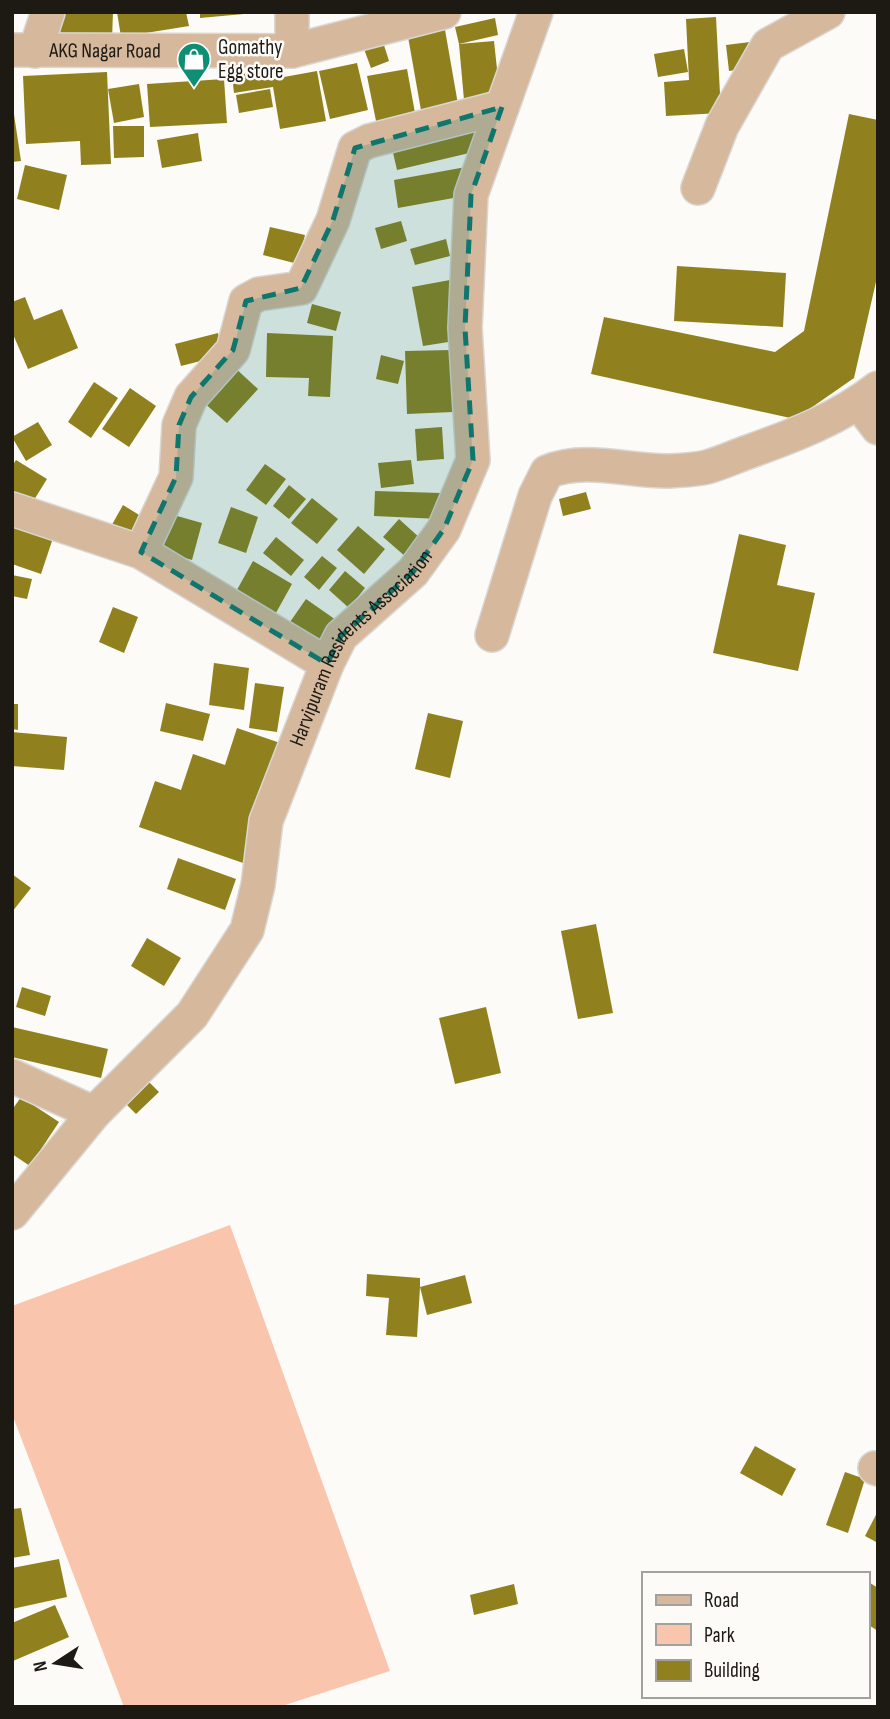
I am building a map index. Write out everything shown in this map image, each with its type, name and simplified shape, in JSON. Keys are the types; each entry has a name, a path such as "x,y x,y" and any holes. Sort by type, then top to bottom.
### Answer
{"street":[{"path":"24,50 48,12"},
{"path":"292,12 292,51"},
{"name":"AKG Nagar Road","path":"24,50 292,51 444,12"},
{"name":"Harvipuram Residents Association","path":"12,1213 94,1113 192,1015 247,930 258,885 266,821 327,664 341,636 414,572 444,528 473,460 465,328 471,195 536,12"},
{"path":"698,188 722,126 768,45 828,12"},
{"path":"141,552 176,477 179,425 191,397 233,350 246,301 259,295 302,288 333,220 355,148 369,141 502,107"},
{"path":"492,635 535,496 547,472 564,465 588,464 669,471 705,468 872,407"},
{"path":"12,509 141,552 327,664"},
{"path":"12,1076 94,1113"}],"highlighted area":[{"path":"502,107 471,195 465,328 473,460 444,529 413,572 341,636 327,664 141,552 176,477 179,425 191,397 233,350 246,301 301,288 333,220 355,148"}],"green space":[{"path":"230,1225 390,1671 279,1707 124,1707 12,1414 12,1306"}],"building":[{"path":"61,12 113,12 112,40 60,39"},
{"path":"117,12 186,12 189,26 121,37"},
{"path":"200,12 244,12 244,14 200,18"},
{"path":"716,17 721,113 666,116 664,82 689,80 686,19"},
{"path":"495,18 498,35 459,44 455,27"},
{"path":"444,24 459,110 422,116 407,31"},
{"path":"494,41 500,97 464,100 459,44"},
{"path":"383,42 389,61 371,68 364,49"},
{"path":"750,42 753,68 729,71 726,45"},
{"path":"684,49 688,72 658,77 654,54"},
{"path":"357,63 368,110 330,119 319,71"},
{"path":"271,69 273,79 317,71 326,121 280,129 273,87 234,93 232,76"},
{"path":"407,69 417,124 378,131 367,76"},
{"path":"107,72 111,164 81,165 80,141 26,144 23,76"},
{"path":"224,79 227,123 150,127 147,84"},
{"path":"139,84 144,117 114,123 108,89"},
{"path":"270,89 273,107 239,113 236,95"},
{"path":"12,101 21,161 12,162"},
{"path":"849,114 878,120 878,273 854,378 795,419 591,374 604,317 775,352 804,331"},
{"path":"472,125 478,151 397,170 391,144"},
{"path":"113,126 144,126 144,157 114,158"},
{"path":"198,133 202,161 162,168 157,140"},
{"path":"25,165 67,175 59,210 17,199"},
{"path":"466,167 470,195 398,208 394,180"},
{"path":"401,221 407,241 381,249 375,228"},
{"path":"270,227 305,235 298,264 263,255"},
{"path":"446,239 450,256 415,265 410,249"},
{"path":"677,266 786,273 783,327 674,321"},
{"path":"450,280 461,340 423,346 412,287"},
{"path":"25,297 34,320 62,309 78,348 28,369 12,332 12,302"},
{"path":"312,304 341,312 336,331 307,323"},
{"path":"218,333 224,355 181,366 175,344"},
{"path":"267,333 333,336 330,397 308,396 309,378 266,377"},
{"path":"451,350 453,412 407,414 405,351"},
{"path":"381,355 404,361 398,384 376,379"},
{"path":"233,366 258,389 227,423 202,401"},
{"path":"94,382 118,398 91,438 68,422"},
{"path":"130,388 156,406 129,447 102,429"},
{"path":"38,422 52,445 26,461 12,437"},
{"path":"442,427 444,459 417,461 415,429"},
{"path":"16,460 47,479 29,508 12,497 12,466"},
{"path":"411,460 414,484 381,488 378,463"},
{"path":"265,464 286,479 266,505 246,490"},
{"path":"289,485 306,499 289,519 273,506"},
{"path":"375,491 441,493 440,519 374,516"},
{"path":"586,492 591,509 563,516 559,499"},
{"path":"312,498 338,519 317,544 291,523"},
{"path":"123,505 149,521 134,545 109,530"},
{"path":"231,507 258,517 246,553 218,543"},
{"path":"170,514 202,523 192,560 160,551"},
{"path":"399,519 421,539 406,557 383,537"},
{"path":"12,526 55,532 41,574 12,564"},
{"path":"358,526 385,549 364,574 337,550"},
{"path":"739,534 786,545 777,585 815,593 798,671 713,653"},
{"path":"276,537 304,560 291,576 263,553"},
{"path":"322,556 337,568 319,590 304,577"},
{"path":"253,561 292,584 272,620 233,597"},
{"path":"345,571 365,588 349,608 329,590"},
{"path":"12,575 32,579 27,599 12,596"},
{"path":"306,599 336,620 320,643 290,622"},
{"path":"113,607 138,617 124,653 99,642"},
{"path":"214,663 249,668 244,710 209,705"},
{"path":"255,683 284,687 277,732 249,728"},
{"path":"166,703 210,714 203,741 160,731"},
{"path":"12,704 18,704 18,730 12,729"},
{"path":"428,713 463,721 450,778 415,769"},
{"path":"237,728 286,745 246,864 139,827 155,781 181,790 193,754 225,765"},
{"path":"12,732 67,737 64,770 12,766"},
{"path":"178,858 236,879 225,910 167,889"},
{"path":"12,874 31,888 12,912"},
{"path":"596,924 613,1013 578,1019 561,931"},
{"path":"147,938 181,958 164,986 131,966"},
{"path":"22,987 51,996 45,1016 16,1007"},
{"path":"486,1007 501,1073 455,1084 439,1018"},
{"path":"12,1027 108,1049 101,1078 12,1057"},
{"path":"140,1073 159,1092 136,1114 117,1095"},
{"path":"21,1097 59,1122 30,1166 12,1154 12,1110"},
{"path":"367,1274 420,1278 417,1337 386,1335 389,1298 366,1296"},
{"path":"465,1275 472,1303 427,1315 420,1287"},
{"path":"755,1446 796,1469 782,1496 740,1473"},
{"path":"845,1472 865,1479 848,1533 826,1525"},
{"path":"21,1508 30,1555 12,1558 12,1509"},
{"path":"878,1511 878,1543 865,1536"},
{"path":"59,1559 67,1597 12,1609 12,1568"},
{"path":"869,1582 878,1588 878,1631 869,1625"},
{"path":"514,1584 518,1604 474,1615 470,1595"},
{"path":"55,1605 69,1637 13,1661 12,1623"}],"place":[{"name":"Gomathy Egg store","path":"194,89"}]}
